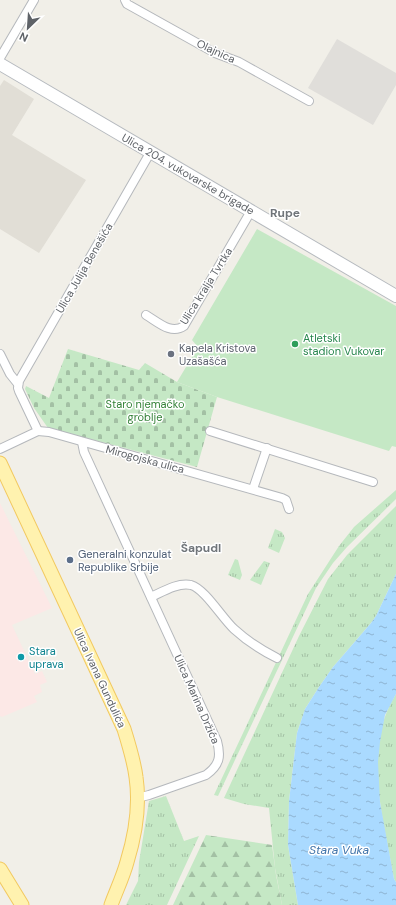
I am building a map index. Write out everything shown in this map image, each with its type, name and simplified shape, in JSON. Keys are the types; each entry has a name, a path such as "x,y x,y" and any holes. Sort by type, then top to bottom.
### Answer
{"main road":[{"name":"Ulica Ivana Gundulića","path":"0,463 124,730 134,762 137,798 132,843 125,868 111,905"},
{"path":"0,869 22,905"}],"street":[{"path":"0,58 34,0"},
{"name":"Olajnica","path":"125,0 127,4 215,53 239,62 309,101"},
{"name":"Ulica 204. vukovarske brigade","path":"0,64 396,296"},
{"name":"Ulica Julija Benešića","path":"18,384 21,376 150,153"},
{"name":"Ulica kralja Tvrtka","path":"146,315 172,330 179,329 184,326 251,211"},
{"path":"0,354 10,374 18,384 18,391 38,432 0,449"},
{"path":"210,431 373,482"},
{"name":"Mirogojska ulica","path":"38,432 48,432 282,498 286,500 289,509"},
{"name":"Ulica Marina Držića","path":"82,442 84,452 217,741 220,757 215,767 206,775 137,798"},
{"path":"252,489 267,448"},
{"path":"151,597 182,585 196,587 233,628 246,639 276,658"}],"shaded area":[{"path":"337,39 396,73 396,85 373,125 308,88"},
{"path":"4,80 34,99 12,135 86,180 39,253 0,229 0,86"},
{"path":"0,503 52,608 12,625 35,674 42,671 47,682 40,685 42,692 34,696 37,702 2,717 0,716"}],"green space":[{"name":"Atletski stadion Vukovar","path":"257,229 396,306 396,447 392,446 389,451 217,397 177,382 198,347 192,340"},
{"name":"Staro njemačko groblje","path":"68,349 139,370 145,363 177,382 217,397 197,467 48,428 34,408 25,389 26,386 49,398"},
{"path":"396,490 396,499 347,547 333,563 316,588 218,796 214,795 308,594 339,546 354,527"},
{"path":"396,506 396,574 376,616 333,667 305,709 297,733 289,801 288,845 298,905 282,905 275,868 269,808 244,804 224,798 299,636 328,579 347,555"},
{"path":"275,529 282,532 285,538 279,553 268,548"},
{"path":"235,559 238,560 242,575 240,580 228,575"},
{"path":"264,561 270,563 261,585 250,580"},
{"path":"396,694 396,882 394,879 381,809 377,761 385,715"},
{"path":"166,796 184,841 199,836 167,905 126,905 138,881 139,862 149,801"},
{"path":"206,835 272,845 282,905 173,905"}],"water":[{"name":"Stara Vuka","path":"396,574 396,694 385,715 378,762 380,802 394,879 396,882 396,905 298,905 288,845 289,801 297,733 305,709 333,667 376,616"}],"place":[{"name":"Atletski stadion Vukovar","path":"295,344"},
{"name":"Kapela Kristova Uzašašća","path":"171,354"},
{"name":"Generalni konzulat Republike Srbije","path":"70,560"},
{"name":"Stara uprava","path":"21,657"}],"district":[{"name":"Rupe","path":"285,213"},
{"name":"Šapudl","path":"201,548"}]}
